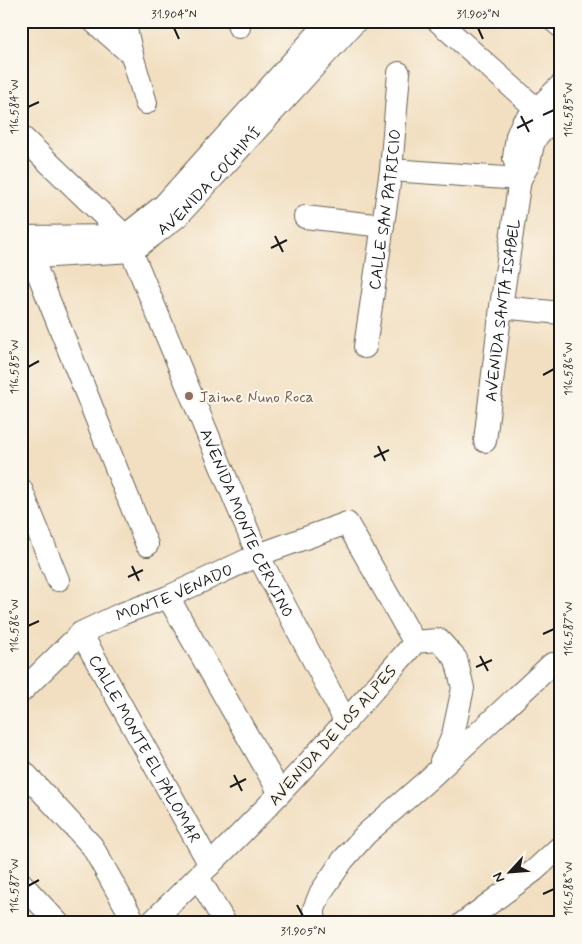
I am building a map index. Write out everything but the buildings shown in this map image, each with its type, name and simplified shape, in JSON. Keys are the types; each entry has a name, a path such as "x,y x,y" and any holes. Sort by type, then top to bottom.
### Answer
{"street":[{"path":"93,21 132,55"},
{"path":"124,21 146,103"},
{"name":"AVENIDA COCHIMÍ","path":"128,244 329,21"},
{"name":"AVENIDA COCHIMÍ","path":"128,244 177,217 356,21"},
{"path":"438,21 552,119"},
{"path":"554,21 561,27"},
{"name":"CALLE SAN PATRICIO","path":"365,347 391,170 399,73"},
{"name":"AVENIDA SANTA ISABEL","path":"485,441 501,307 520,179 514,158 517,136 522,124 552,119 561,85"},
{"path":"21,136 128,244"},
{"path":"391,170 520,179"},
{"path":"305,217 383,226"},
{"path":"21,237 128,244"},
{"path":"128,244 27,258 147,545"},
{"name":"AVENIDA MONTE CERVINO","path":"128,244 258,555 346,722"},
{"path":"501,307 561,312"},
{"path":"21,489 58,580"},
{"name":"MONTE VENADO","path":"21,692 81,633 121,614 168,597 258,555 347,523 413,642"},
{"path":"168,597 280,793"},
{"name":"CALLE MONTE EL PALOMAR","path":"81,633 204,871 225,923"},
{"path":"413,642 439,640 456,659 463,688 453,735 444,757 430,778"},
{"name":"AVENIDA DE LOS ALPES","path":"151,923 280,793 346,722 411,647 413,642"},
{"path":"316,923 314,909 321,892 343,860 366,834 430,778 552,664"},
{"path":"21,769 92,846 136,923"},
{"path":"463,923 535,870 561,846"},
{"path":"21,883 58,923"}],"place":[{"name":"Jaime Nuno Roca","path":"189,396"}]}
